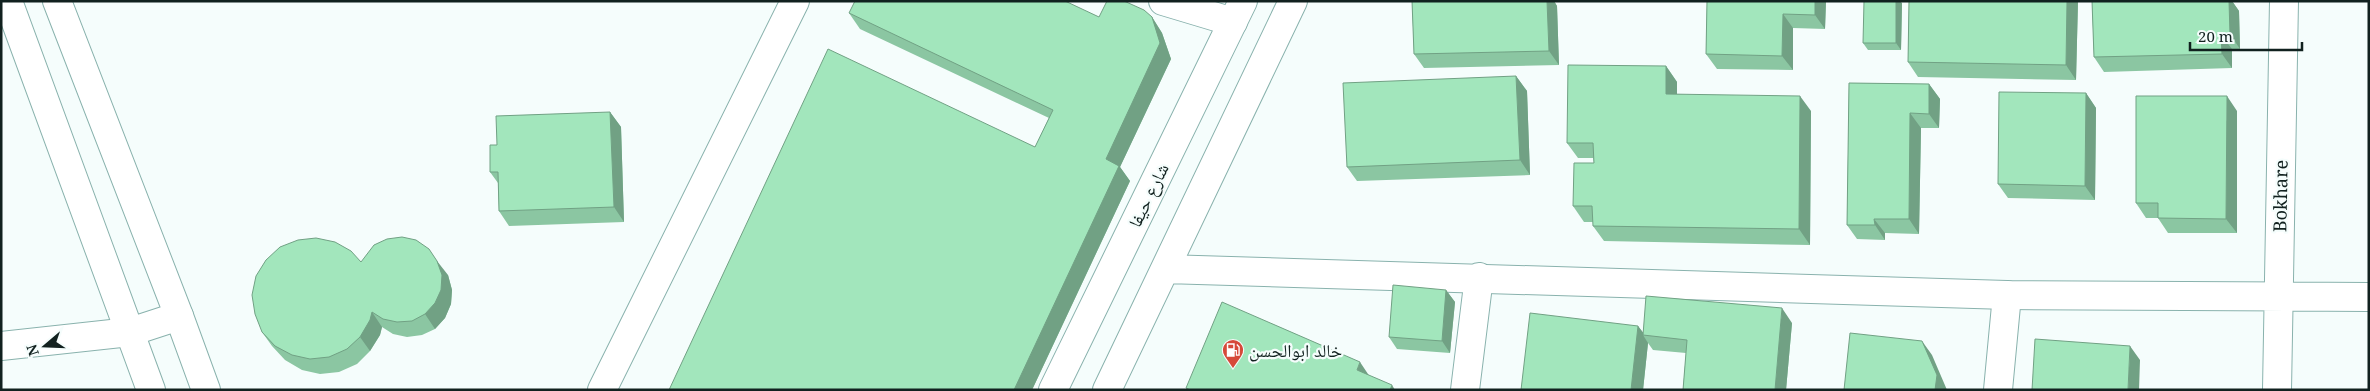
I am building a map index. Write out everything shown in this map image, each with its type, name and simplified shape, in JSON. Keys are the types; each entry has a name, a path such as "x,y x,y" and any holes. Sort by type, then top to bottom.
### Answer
{"street":[{"path":"8,1 151,390"},
{"path":"57,1 206,390"},
{"path":"602,390 795,1"},
{"path":"1163,1 1238,12"},
{"path":"1107,390 1293,1"},
{"name":"Bokhare","path":"2276,390 2284,1"},
{"name":"شارع حيفا","path":"1053,390 1238,12"},
{"path":"1165,269 1479,277 2007,295 2369,297"},
{"path":"1465,390 1479,277"},
{"path":"1998,390 2007,295"},
{"path":"1,346 130,332 179,316"}],"building":[{"path":"855,1 1065,1 1099,17 1107,1 1124,1 1144,10 1152,17 1160,43 1106,159 1119,166 1014,390 669,390 828,49 1035,147 1053,110 849,13"},
{"path":"1412,1 1547,1 1549,51 1414,54"},
{"path":"1707,1 1815,1 1815,15 1783,14 1782,56 1706,54"},
{"path":"1864,1 1896,1 1896,43 1863,43"},
{"path":"1909,1 2067,1 2066,65 1908,62"},
{"path":"2092,1 2229,1 2230,34 2221,35 2222,54 2094,57"},
{"path":"1568,65 1666,66 1666,94 1800,96 1799,229 1593,226 1592,206 1573,206 1574,163 1594,163 1593,143 1567,143"},
{"path":"1516,76 1520,160 1347,167 1343,83"},
{"path":"1849,83 1929,84 1929,114 1910,113 1909,219 1874,219 1875,225 1847,225"},
{"path":"1999,92 2086,93 2085,186 1998,184"},
{"path":"2136,96 2227,96 2226,219 2158,218 2158,203 2136,203"},
{"path":"610,112 614,207 499,211 498,172 490,172 490,145 497,145 496,116"},
{"path":"402,237 416,240 429,249 437,261 442,275 441,290 435,303 425,314 412,321 397,322 383,319 372,312 370,320 360,337 347,349 329,357 310,359 292,355 275,346 262,332 255,314 252,295 256,276 266,260 280,247 298,240 316,238 335,242 351,251 361,262 374,245 387,239"},
{"path":"1393,285 1446,290 1442,341 1389,337"},
{"path":"1646,296 1782,308 1775,390 1683,390 1687,340 1643,335"},
{"path":"1222,302 1360,362 1357,370 1392,385 1390,390 1190,390 1186,388"},
{"path":"1530,313 1638,326 1631,390 1521,390"},
{"path":"1850,333 1922,341 1937,375 1935,390 1844,390"},
{"path":"2035,339 2130,346 2128,390 2032,390"}],"place":[{"name":"خالد ابوالحسن","path":"1233,369"}]}
